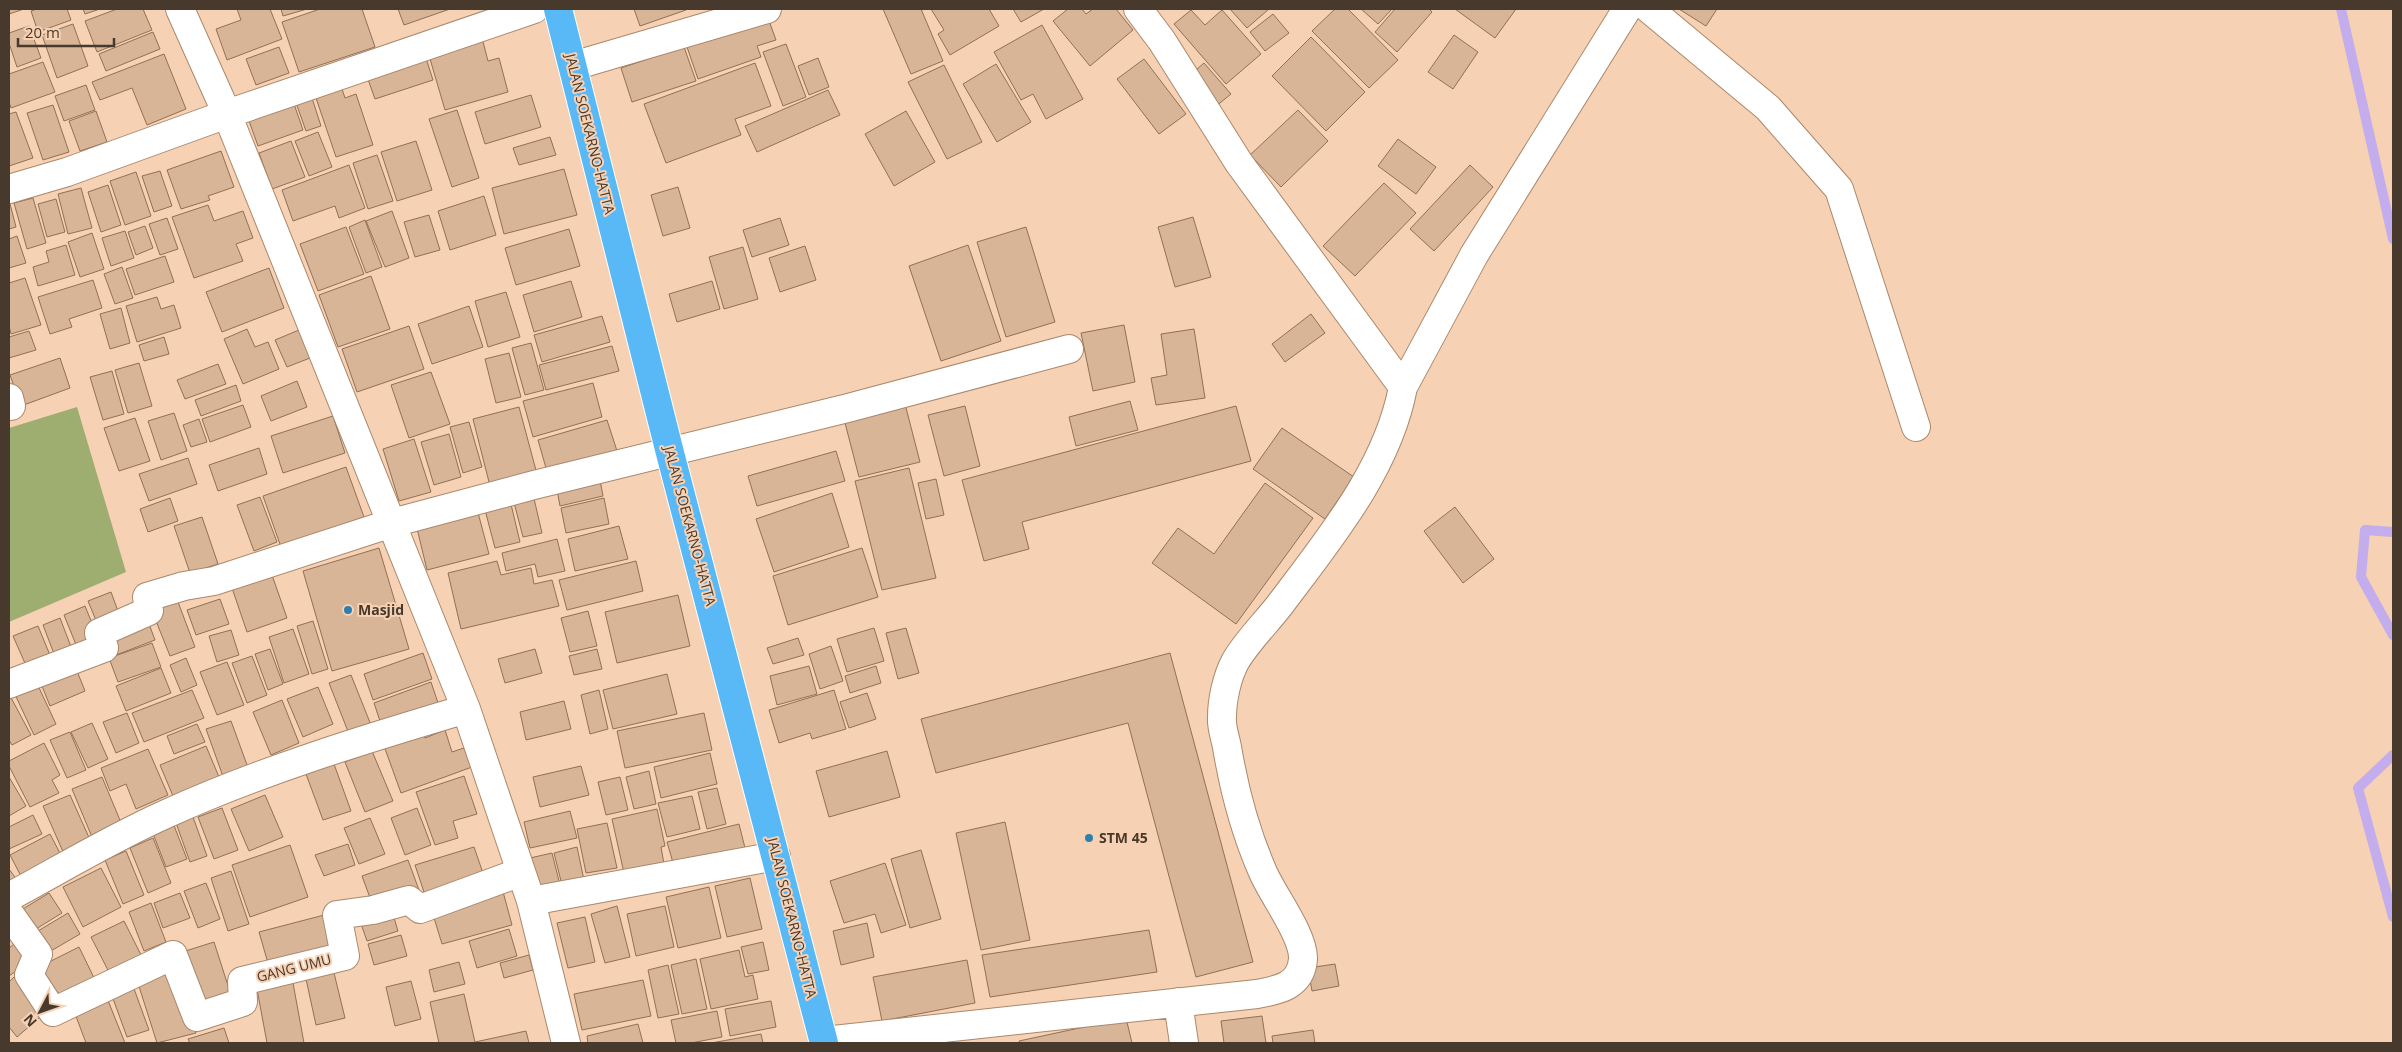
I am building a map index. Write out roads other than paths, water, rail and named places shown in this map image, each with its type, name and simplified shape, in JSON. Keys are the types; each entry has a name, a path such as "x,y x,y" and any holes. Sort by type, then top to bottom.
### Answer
{"highway":[{"name":"JALAN SOEKARNO-HATTA","path":"558,9 670,453 824,1042"}],"street":[{"path":"180,9 227,114 466,708 531,901 566,1043"},
{"path":"9,189 67,172 227,114 534,9"},
{"path":"573,66 767,9"},
{"path":"824,1042 1280,990 1295,981 1301,970 1303,957 1299,940 1262,871 1241,813 1222,718 1226,688 1235,662 1282,602 1341,520 1374,468 1398,411 1403,387 1474,255 1627,9"},
{"path":"1649,9 1768,108 1838,189 1916,427"},
{"path":"1147,12 1239,163 1403,387"},
{"path":"9,684 104,648 99,633 149,611 147,597 184,586 214,581 392,523 534,485 670,453 1069,348"},
{"path":"9,897 165,814 214,793 342,746 466,708"},
{"path":"531,901 776,856"},
{"name":"GANG UMU","path":"9,913 38,954 29,975 53,1012 173,955 197,1017 243,1002 242,981 346,956 337,916 373,910 409,900 420,909 521,872"},
{"path":"1178,1002 1184,1043"}],"waterway":[{"path":"2341,9 2393,239"},
{"path":"2393,532 2365,530 2361,577 2393,635"},
{"path":"2393,755 2358,788 2393,917"}],"place":[{"name":"Masjid","path":"348,610"},
{"name":"STM 45","path":"1089,838"}]}
